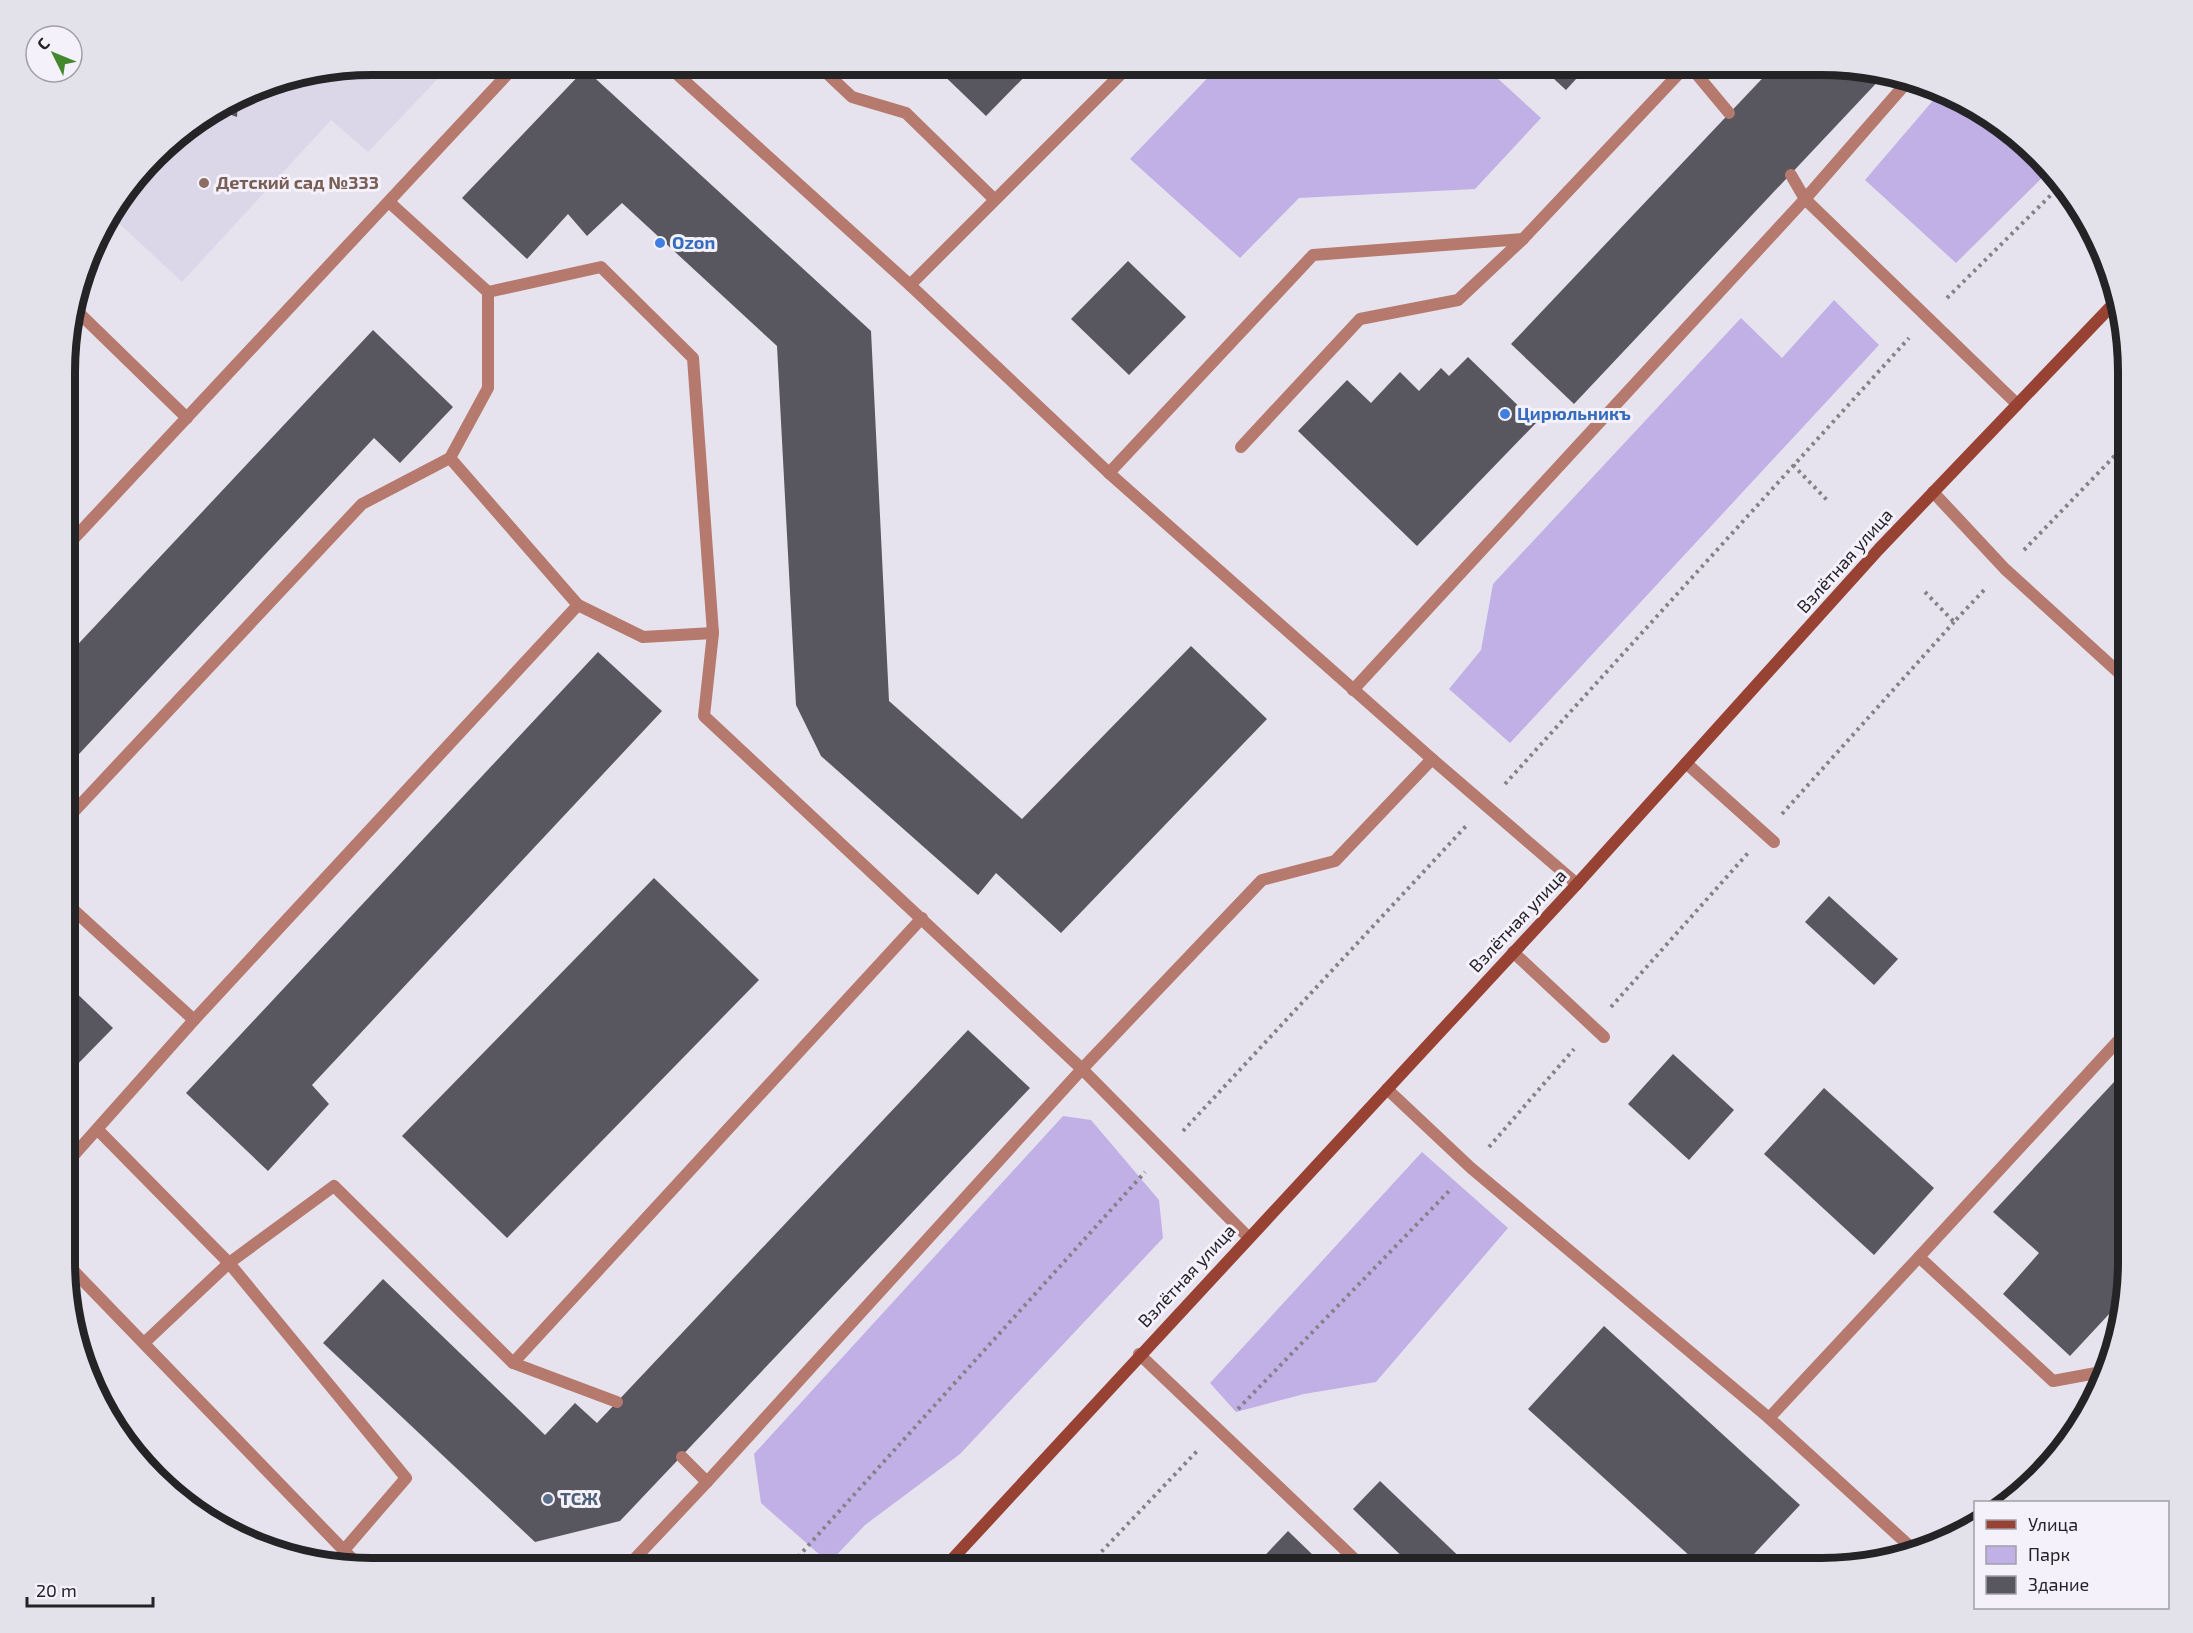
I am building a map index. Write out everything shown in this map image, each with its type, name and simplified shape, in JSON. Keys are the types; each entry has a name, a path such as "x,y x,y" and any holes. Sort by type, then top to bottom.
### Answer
{"main road":[{"name":"Взлётная улица","path":"953,1558 1577,884 1933,492 2110,307"}],"street":[{"path":"75,537 506,75"},
{"path":"678,75 910,285 1109,473 1485,806 1577,884"},
{"path":"829,75 852,97 906,113 994,200"},
{"path":"910,285 1120,75"},
{"path":"1241,447 1360,319 1458,300 1522,239 1678,75"},
{"path":"1697,75 1729,113"},
{"path":"1353,690 1804,199 1903,87"},
{"path":"1791,174 1804,199 2017,404"},
{"path":"75,810 362,504 450,458 488,388 488,292 389,202"},
{"path":"1109,473 1313,255 1522,239"},
{"path":"488,292 601,267 693,358 713,633 704,716 1082,1069 1248,1237"},
{"path":"81,315 187,418"},
{"path":"450,458 578,605 643,637 713,633"},
{"path":"1933,492 2005,569 2118,672"},
{"path":"75,1154 194,1020 578,605"},
{"path":"635,1558 1082,1069 1262,880 1335,861 1432,759"},
{"path":"1686,763 1769,838"},
{"path":"75,911 194,1020"},
{"path":"513,1363 922,918"},
{"path":"1513,952 1604,1037"},
{"path":"1769,1418 2118,1041"},
{"path":"1387,1089 1472,1168 1769,1418 1908,1545"},
{"path":"98,1130 229,1263 406,1478 344,1550"},
{"path":"144,1344 229,1263 334,1186 513,1363 617,1402"},
{"path":"1919,1257 2053,1381 2096,1373"},
{"path":"76,1273 350,1557"},
{"path":"1140,1354 1353,1558"},
{"path":"682,1457 707,1482"}],"path":[{"path":"797,1558 1164,1151 1485,806 1927,318 2057,190"},
{"path":"1096,1558 1472,1168 1592,1028 1769,838 1954,622 2118,452"},
{"path":"1793,465 1827,500"},
{"path":"1925,592 1954,622"}],"shaded area":[{"name":"Детский сад №333","path":"441,75 368,152 331,120 182,282 116,221 149,176 191,136 240,106 295,85 352,76"}],"green space":[{"path":"1210,75 1494,75 1541,118 1475,189 1299,198 1240,258 1130,159"},
{"path":"1935,98 1970,115 2002,136 2044,176 1956,263 1865,180"},
{"path":"1834,300 1879,345 1510,743 1449,689 1481,650 1493,584 1741,318 1782,358"},
{"path":"1063,1116 1091,1120 1159,1200 1163,1238 960,1454 865,1525 834,1558 823,1558 761,1503 754,1454"},
{"path":"1422,1152 1508,1228 1376,1382 1304,1394 1236,1412 1210,1383"}],"building":[{"path":"579,75 592,75 871,331 889,701 1022,819 1191,646 1267,719 1061,933 996,873 978,895 821,756 796,705 777,346 622,203 587,236 568,214 527,259 462,198"},
{"path":"943,75 1026,75 986,116"},
{"path":"1550,75 1580,75 1566,90"},
{"path":"1766,75 1841,76 1878,81 1574,404 1511,344"},
{"path":"238,107 237,117 226,113"},
{"path":"1128,261 1186,317 1129,375 1071,319"},
{"path":"373,330 453,407 400,463 374,438 75,758 75,647"},
{"path":"1468,357 1536,423 1417,546 1298,431 1347,380 1371,403 1400,372 1419,391 1441,368 1449,376"},
{"path":"598,652 662,711 312,1085 329,1104 268,1171 186,1093"},
{"path":"654,878 759,980 507,1238 402,1136"},
{"path":"1829,896 1898,959 1874,985 1805,922"},
{"path":"75,992 113,1028 75,1067"},
{"path":"968,1030 1030,1088 620,1521 535,1542 323,1343 383,1279 545,1435 575,1403 597,1423"},
{"path":"1673,1054 1734,1110 1689,1160 1628,1104"},
{"path":"2118,1078 2118,1261 2114,1309 2070,1356 2003,1294 2039,1253 1993,1212"},
{"path":"1824,1088 1934,1188 1874,1255 1764,1154"},
{"path":"1604,1326 1800,1505 1750,1558 1692,1558 1528,1409"},
{"path":"1380,1481 1461,1558 1404,1558 1353,1509"},
{"path":"1288,1531 1316,1558 1262,1558"}],"place":[{"name":"Детский сад №333","path":"204,183"},
{"name":"Ozon","path":"660,243"},
{"name":"Цирюльникъ","path":"1505,414"},
{"name":"ТСЖ","path":"548,1499"}]}
